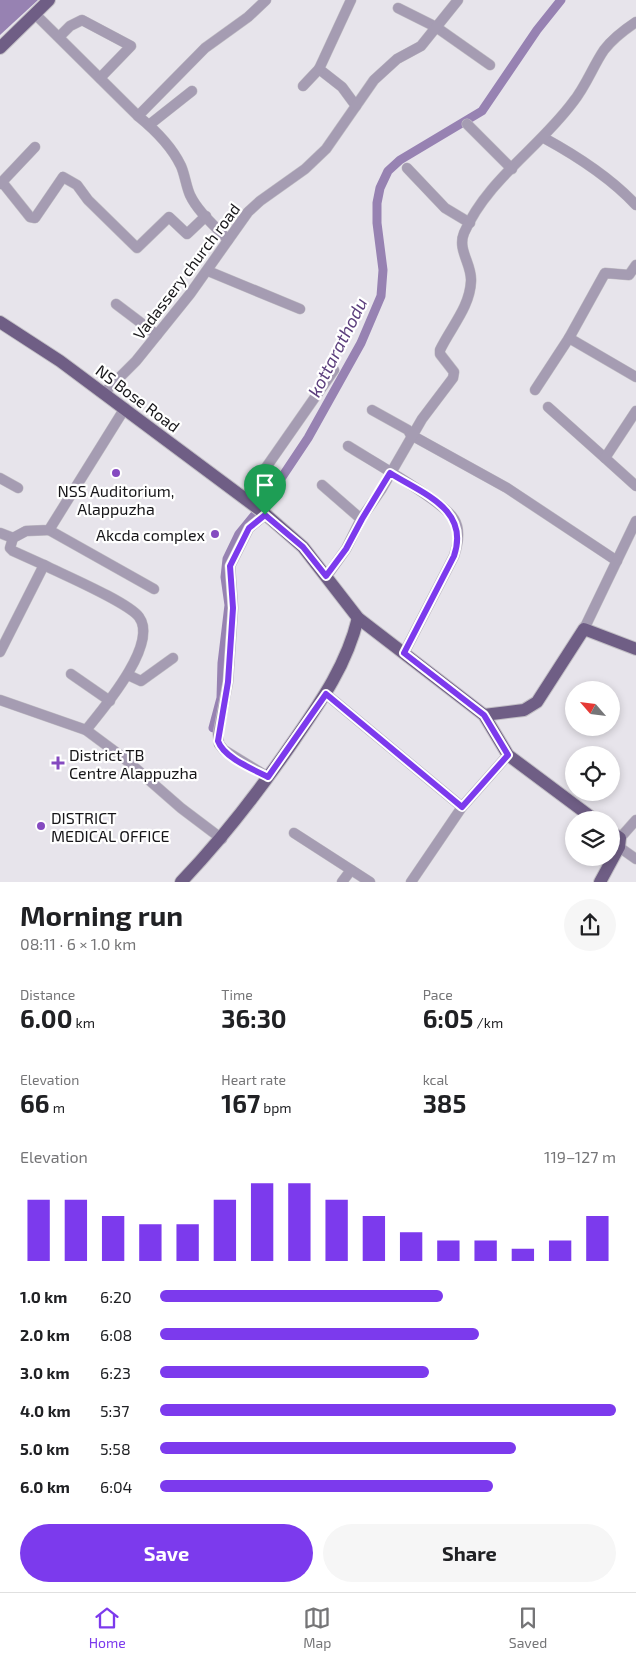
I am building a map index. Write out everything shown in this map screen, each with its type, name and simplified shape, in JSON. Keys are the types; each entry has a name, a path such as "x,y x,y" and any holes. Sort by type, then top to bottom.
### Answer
{"main road":[{"path":"0,48 36,15 49,0"},
{"name":"NS Bose Road","path":"0,322 60,361 125,408 264,514 303,547 358,618 484,715"},
{"path":"181,882 222,838 268,777 326,694 351,645 358,618"},
{"path":"583,811 508,755 484,715 524,710 537,702 584,629 636,649"},
{"path":"600,882 606,866"}],"street":[{"path":"138,116 205,48 248,17 266,0"},
{"path":"303,86 319,69 351,0"},
{"name":"Vadassery church road","path":"104,393 136,361 208,271 228,240 260,201 291,180 326,149 338,136 374,80 397,59 421,46 458,0"},
{"path":"398,8 436,27 490,65"},
{"path":"36,15 149,125 181,166 190,195 228,240"},
{"path":"59,37 70,26 82,20 131,46 100,78"},
{"path":"326,576 346,549 422,419 453,378 454,372 440,354 440,350 464,309 472,280 462,242 470,223 488,193 544,138 574,102 604,50 620,33 636,23"},
{"path":"319,69 342,87 356,106"},
{"path":"149,125 192,91"},
{"path":"468,124 512,169"},
{"path":"544,138 591,166 623,191 636,205"},
{"path":"35,147 1,183 30,217 35,218 63,177 77,185 88,200 137,248 169,217 187,234 206,216"},
{"path":"407,168 446,208 470,223"},
{"path":"535,390 569,338 605,273 629,275 636,265"},
{"path":"208,271 300,309"},
{"path":"116,304 156,335"},
{"path":"569,338 636,377"},
{"path":"248,502 334,370"},
{"path":"49,530 125,408"},
{"path":"548,408 636,486"},
{"path":"372,410 408,430 412,436 507,488 617,561"},
{"path":"605,458 636,413"},
{"path":"348,446 441,505 454,519 457,528 458,543 454,556 404,653"},
{"path":"0,478 18,488"},
{"path":"322,485 362,519"},
{"path":"264,514 249,528 230,566 233,608 228,682 218,734 219,744 224,750 268,777"},
{"path":"584,629 617,561 632,542 636,521"},
{"path":"86,730 128,675 143,636 143,626 140,617 132,610 13,551 10,548 13,538 26,530 49,530 154,589"},
{"path":"0,533 13,538"},
{"path":"0,652 44,565"},
{"path":"128,675 141,680 173,658"},
{"path":"71,674 110,701"},
{"path":"326,694 462,807"},
{"path":"0,700 86,730 133,765 181,808 222,838"},
{"path":"411,882 462,807 508,755"},
{"path":"620,836 636,820"},
{"path":"294,833 370,882"},
{"path":"620,842 636,859"},
{"path":"342,882 351,870"}],"shaded area":[{"path":"0,0 38,0 0,35"}],"waterway":[{"name":"kottarathodu","path":"213,728 221,698 222,663 229,605 225,577 227,559 239,534 266,501 308,438 361,343 381,296 383,270 377,223 377,203 380,188 388,171 400,160 482,111 537,30 561,0"}],"place":[{"name":"NSS Auditorium, Alappuzha","path":"116,473"},
{"name":"Akcda complex","path":"215,534"},
{"name":"District TB Centre Alappuzha","path":"58,763"},
{"name":"DISTRICT MEDICAL OFFICE","path":"41,826"}],"route":[{"path":"390,473 441,505 454,519 458,543 454,556 404,653 484,715 508,755 462,807 326,694 268,777 237,760 219,744 218,734 228,682 233,616 233,588 230,566 249,528 255,521 265,515 303,547 326,576 346,549 390,473"}]}
